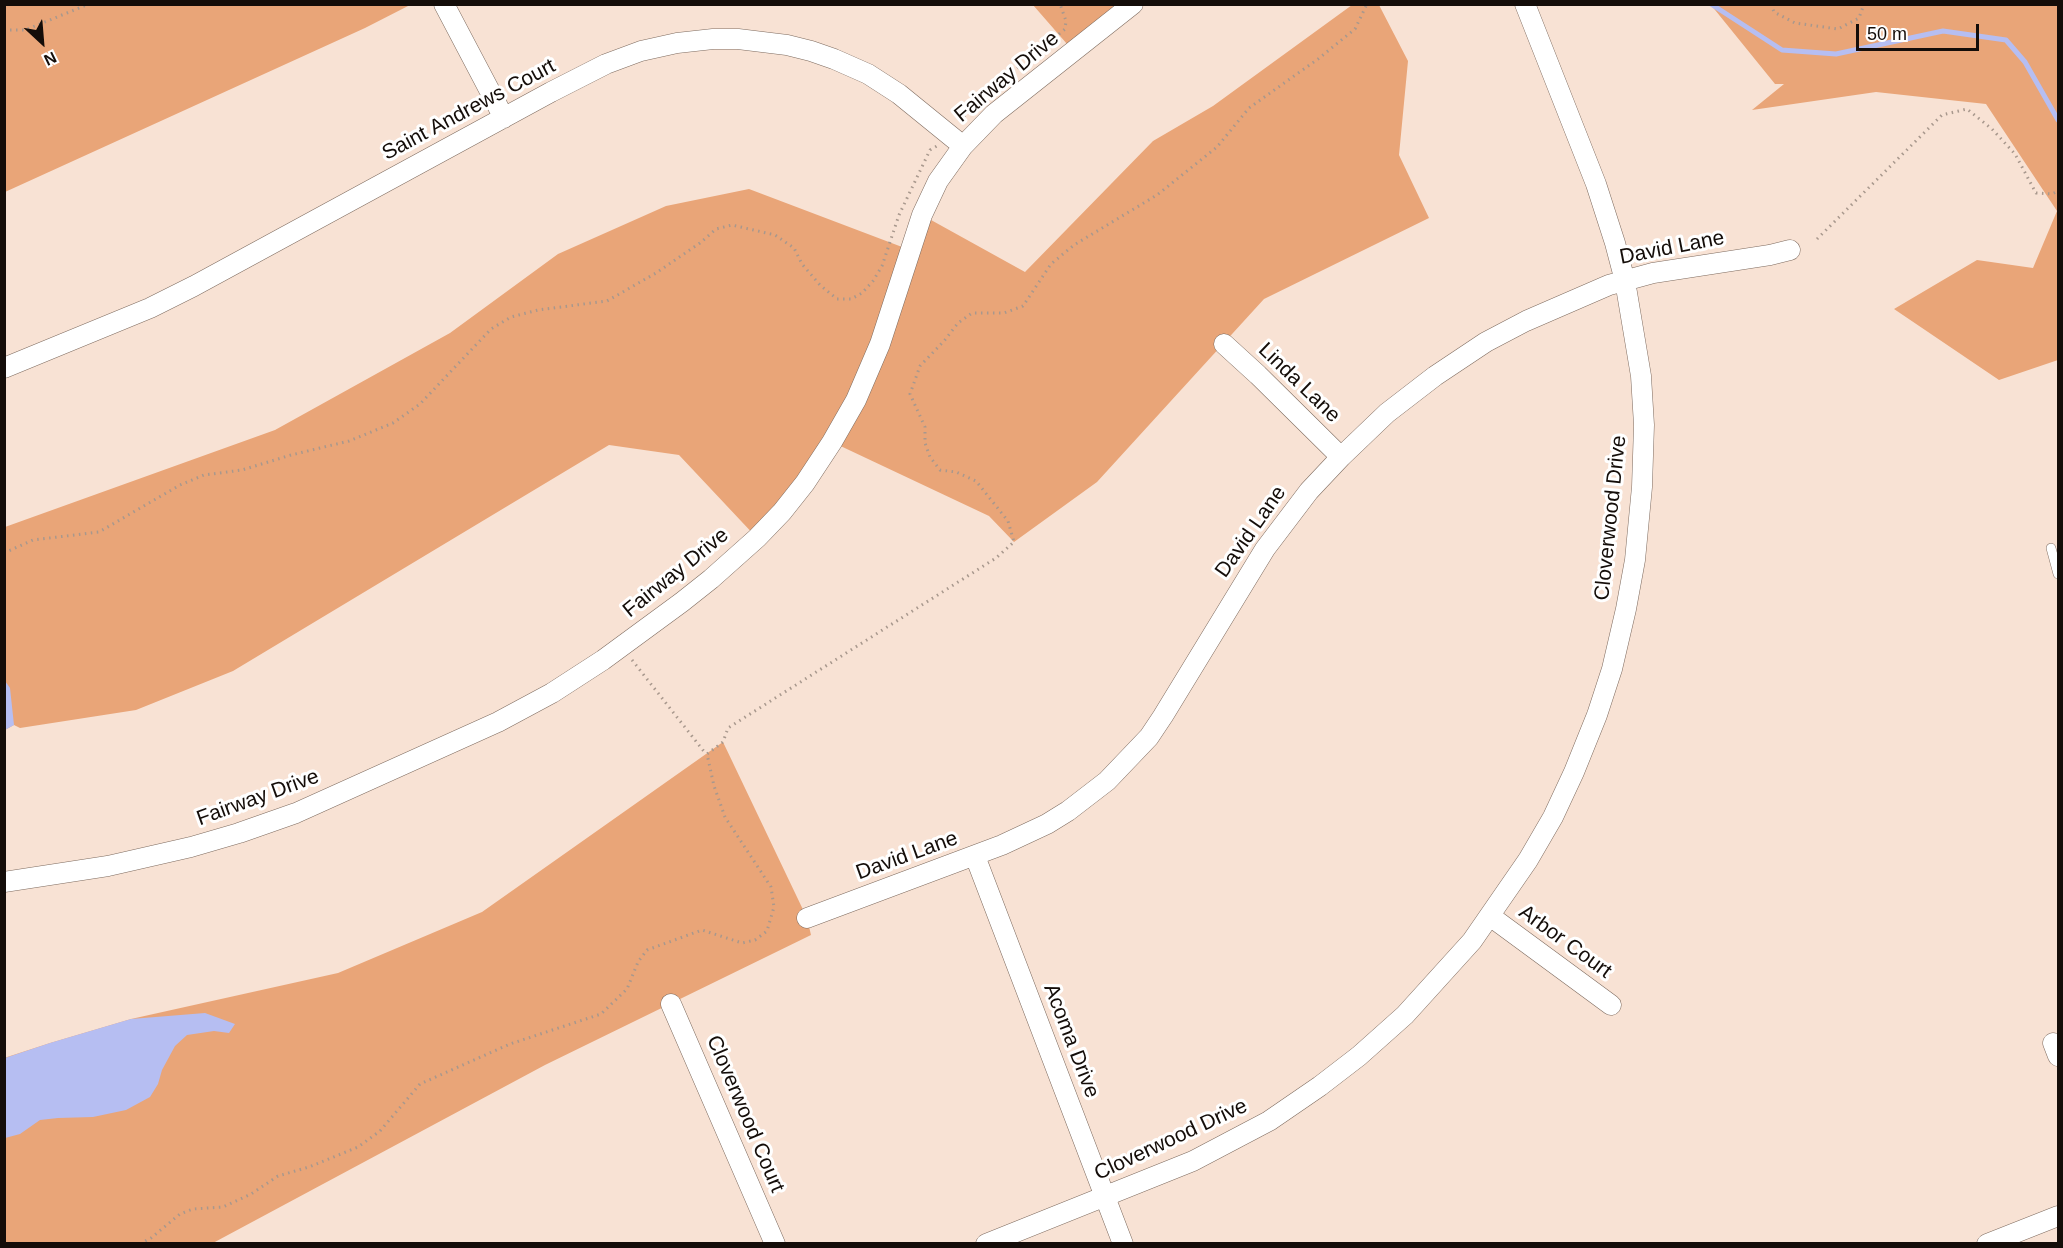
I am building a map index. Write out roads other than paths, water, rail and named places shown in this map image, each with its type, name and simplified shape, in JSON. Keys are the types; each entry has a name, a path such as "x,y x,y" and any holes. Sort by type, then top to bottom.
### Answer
{"street":[{"path":"444,4 504,118"},
{"name":"Fairway Drive","path":"4,882 108,866 191,847 296,813 498,722 552,693 622,646 711,579 782,512 832,442 866,378 880,344 922,215 938,181 963,146 994,114 1134,4"},
{"name":"Cloverwood Drive","path":"986,1244 1193,1161 1248,1133 1320,1086 1359,1056 1405,1015 1472,941 1528,860 1553,817 1574,772 1597,715 1612,669 1626,609 1635,560 1642,487 1644,425 1638,351 1625,281 1615,243 1596,184 1525,4"},
{"name":"Saint Andrews Court","path":"4,368 150,308 606,64 641,51 677,43 738,39 787,45 811,51 868,74 899,94 963,146"},
{"name":"David Lane","path":"807,918 975,856 1047,824 1107,781 1149,737 1265,549 1310,490 1387,413 1435,376 1486,342 1562,304 1625,281 1653,273 1790,250"},
{"name":"Linda Lane","path":"1224,345 1258,375 1341,457"},
{"name":"Acoma Drive","path":"975,856 1123,1244"},
{"name":"Arbor Court","path":"1490,916 1611,1005"},
{"name":"Cloverwood Court","path":"671,1004 775,1244"},
{"path":"1987,1244 2058,1216"}],"lane":[{"path":"2052,548 2058,574"}],"water":[{"path":"5,681 10,688 14,725 5,730"},
{"path":"205,1013 235,1024 229,1033 214,1031 187,1035 175,1046 150,1097 126,1110 93,1117 40,1120 20,1134 5,1138 5,1058 131,1019"}],"waterway":[{"path":"1711,4 1782,50 1836,54 1943,31 2006,40 2025,62 2058,120"}]}
